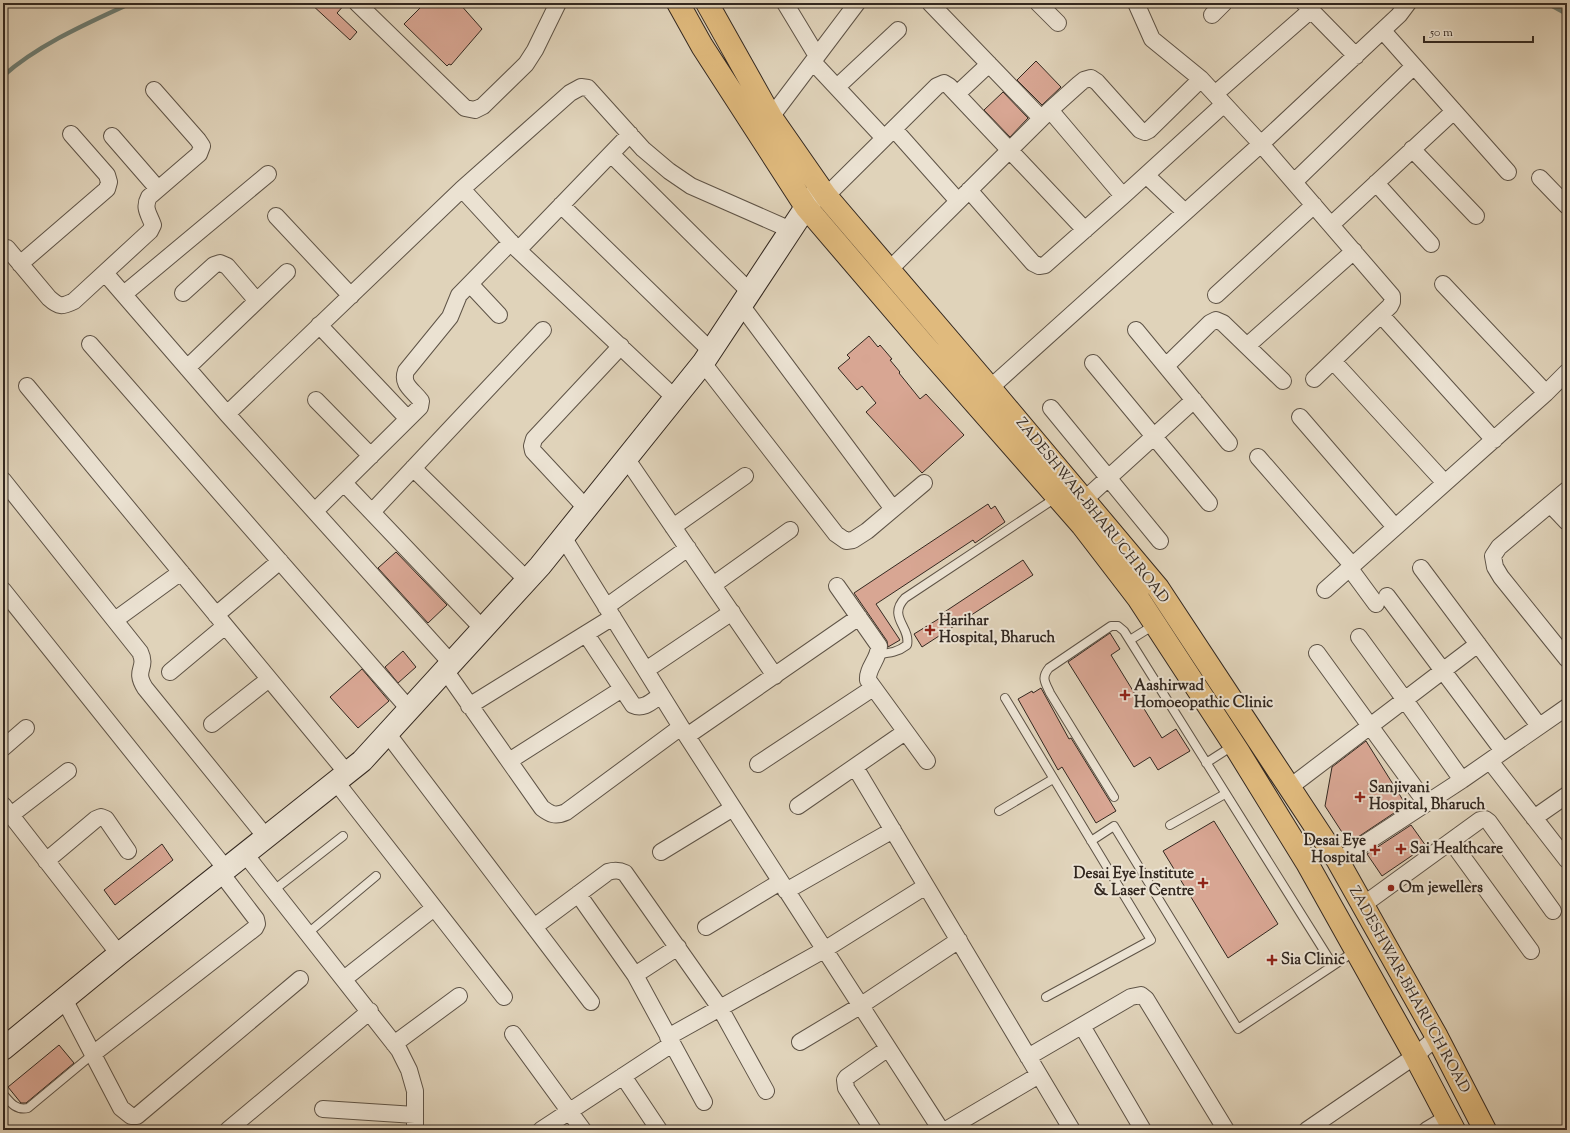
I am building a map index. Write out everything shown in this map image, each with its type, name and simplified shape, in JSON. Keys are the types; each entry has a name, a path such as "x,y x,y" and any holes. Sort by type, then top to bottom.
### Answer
{"main road":[{"name":"ZADESHWAR-BHARUCH ROAD","path":"678,3 702,46 806,207 924,345 1082,525 1138,598 1234,745 1307,863 1415,1056 1450,1124"},
{"name":"ZADESHWAR-BHARUCH ROAD","path":"708,3 771,117 823,193 990,388 1158,588 1338,861 1437,1037 1485,1130"},
{"path":"3,1049 119,954 362,761 527,580 563,537 707,357 806,207 823,193"}],"street":[{"path":"357,3 465,108 475,110 483,106 526,64 535,50 558,3"},
{"path":"785,3 815,59 836,87 963,195 1033,263 1039,266 1045,265 1146,175 1307,6 1356,56"},
{"path":"930,3 989,64 1046,114 1123,196"},
{"path":"1038,3 1058,23"},
{"path":"1136,3 1152,39 1201,79 1261,144 1392,296 1390,306 1314,379"},
{"path":"1212,15 1224,3"},
{"path":"990,388 1261,144 1399,15 1408,3"},
{"path":"771,117 815,59 853,5"},
{"path":"836,87 898,30"},
{"path":"1383,30 1508,172"},
{"path":"957,94 989,64"},
{"path":"1294,182 1414,66"},
{"path":"889,270 1009,150 1084,80 1091,78 1097,82 1140,130 1144,132 1149,130 1201,79"},
{"path":"823,193 889,133 937,86 944,83 957,94 1085,230"},
{"path":"227,414 462,189 570,93 581,87 588,88 643,149 691,186 791,230"},
{"path":"7,248 49,298 57,305 65,305 74,301 150,231 153,225 145,208 149,197 199,154 202,146 154,90"},
{"path":"1331,225 1454,110"},
{"path":"20,264 107,189 109,182 107,175 71,134"},
{"path":"315,511 420,407 421,400 406,384 404,378 406,371 450,317 459,295 561,205 630,134"},
{"path":"112,136 158,189"},
{"path":"1412,149 1476,216"},
{"path":"611,154 745,299 893,509"},
{"path":"124,294 268,174"},
{"path":"1146,175 1185,212"},
{"path":"1540,178 1567,206"},
{"path":"1376,183 1431,244"},
{"path":"462,189 515,246 675,398"},
{"path":"561,205 707,357 836,534 846,540 853,540 867,531 924,483"},
{"path":"1216,295 1314,205"},
{"path":"276,216 351,296"},
{"path":"1248,345 1354,251"},
{"path":"183,293 214,265 220,263 226,266 257,302"},
{"path":"187,368 287,272"},
{"path":"105,273 227,414 315,511 448,667 470,706 542,808 551,815 559,816 566,812 684,732 775,676 859,617"},
{"path":"470,284 499,315"},
{"path":"1443,284 1546,393"},
{"path":"1381,315 1494,440"},
{"path":"1166,366 1210,323 1216,320 1223,323 1248,345 1283,381"},
{"path":"319,325 408,419"},
{"path":"372,512 544,330"},
{"path":"1136,330 1229,443"},
{"path":"90,344 409,709"},
{"path":"586,508 533,452 532,446 534,439 621,346"},
{"path":"1333,361 1445,483"},
{"path":"1093,363 1209,503"},
{"path":"1324,590 1566,375"},
{"path":"27,386 269,679 434,908 504,997"},
{"path":"316,400 371,456"},
{"path":"1084,500 1194,400"},
{"path":"1051,408 1160,541"},
{"path":"1300,417 1395,527"},
{"path":"1258,457 1352,565 1351,570 1381,600 1443,671 1534,818 1567,860"},
{"path":"626,458 775,676"},
{"path":"413,468 527,580"},
{"path":"673,527 745,476"},
{"path":"3,480 133,642 143,658 143,664 139,672 140,680 145,688 266,837"},
{"path":"344,483 483,629"},
{"path":"1567,490 1499,547 1493,556 1495,567 1501,577 1567,659"},
{"path":"1550,504 1567,522"},
{"path":"713,585 790,530"},
{"path":"563,537 732,808 941,1130"},
{"path":"470,706 586,634 610,612 688,548"},
{"path":"170,672 280,561"},
{"path":"1421,568 1539,726"},
{"path":"115,620 181,572"},
{"path":"837,586 879,646 879,654 868,676 868,680 927,761"},
{"path":"3,590 223,871 256,919 257,924 255,928 93,1054"},
{"path":"646,670 732,612"},
{"path":"586,634 633,705 638,708 645,706 661,695"},
{"path":"1358,637 1462,780"},
{"path":"1290,787 1478,644"},
{"path":"1317,653 1426,803"},
{"path":"212,724 269,679"},
{"path":"758,764 873,688"},
{"path":"509,761 622,689"},
{"path":"1338,861 1462,780 1567,707"},
{"path":"3,748 26,728"},
{"path":"798,806 905,732"},
{"path":"387,733 591,1002"},
{"path":"855,767 1072,1130"},
{"path":"68,771 7,810 119,954"},
{"path":"1534,818 1567,795"},
{"path":"661,852 732,808"},
{"path":"46,861 101,816 106,819 128,851"},
{"path":"1362,904 1480,820 1485,819 1489,822 1554,911"},
{"path":"706,927 893,830"},
{"path":"1451,841 1531,951"},
{"path":"245,854 370,1011 394,1044 409,1070 415,1091 415,1123 323,1109"},
{"path":"534,927 608,872 620,870 625,873 720,1008 766,1090"},
{"path":"541,1130 622,1076 670,1040 720,1008 824,950 926,886"},
{"path":"578,894 635,975 704,1102"},
{"path":"344,978 434,908"},
{"path":"800,1042 860,1006 959,940"},
{"path":"635,975 678,948"},
{"path":"64,999 121,1108 131,1116 137,1116 300,979"},
{"path":"1028,1057 1131,997 1141,995 1146,999 1226,1130"},
{"path":"394,1044 458,996"},
{"path":"228,1130 370,1011"},
{"path":"1082,1026 1143,1130"},
{"path":"513,1034 583,1130"},
{"path":"1306,1130 1415,1056 1437,1037"},
{"path":"872,1130 846,1088 845,1080 887,1049"},
{"path":"946,1130 1039,1075"},
{"path":"622,1076 659,1130"},
{"path":"1427,1130 1450,1124"}],"lane":[{"path":"879,654 892,653 907,646 909,638 900,620 898,611 900,603 905,598 1057,497"},
{"path":"1130,640 1155,624"},
{"path":"1114,797 1050,693 1044,678 1049,668 1111,626 1118,626 1124,631 1130,640 1333,966"},
{"path":"1005,698 1151,940 1046,997"},
{"path":"1206,763 1234,745"},
{"path":"999,811 1053,779"},
{"path":"1170,825 1226,794"},
{"path":"1091,841 1114,826 1238,1029 1356,950"},
{"path":"274,890 343,836"},
{"path":"308,933 376,876"},
{"path":"3,1094 14,1106 23,1109 28,1108 93,1054"}],"building":[{"path":"310,3 346,3 337,13 357,32 350,40"},
{"path":"425,3 459,3 482,29 451,65 449,64 447,66 404,24"},
{"path":"1036,61 1061,87 1042,105 1017,80"},
{"path":"1003,92 1028,118 1010,137 984,110"},
{"path":"869,336 878,347 880,345 892,359 890,360 900,372 899,373 920,399 926,394 964,435 922,473 866,412 876,403 862,386 857,390 838,368 850,358 847,355"},
{"path":"988,504 991,509 995,506 1005,522 975,543 973,540 876,604 900,640 888,647 887,641 854,593"},
{"path":"396,552 447,605 428,623 378,568"},
{"path":"1023,560 1033,575 922,647 914,634 945,615 943,613"},
{"path":"1110,633 1120,649 1111,655 1162,738 1176,729 1190,751 1158,770 1150,757 1134,767 1068,662"},
{"path":"403,651 416,667 398,683 385,667"},
{"path":"362,669 389,701 358,728 330,697"},
{"path":"1041,688 1069,739 1071,738 1116,811 1096,823 1062,767 1058,770 1018,699"},
{"path":"1366,741 1406,805 1349,843 1325,806 1332,767"},
{"path":"1214,821 1278,924 1228,958 1163,851"},
{"path":"1411,825 1426,846 1382,876 1367,854"},
{"path":"162,844 173,860 115,905 104,890"},
{"path":"59,1045 74,1063 26,1103 21,1103 8,1087"}],"waterway":[{"path":"3,76 17,64 48,44 81,26 131,3"},
{"path":"1547,3 1567,14"}],"place":[{"name":"Harihar Hospital, Bharuch","path":"930,630"},
{"name":"Aashirwad Homoeopathic Clinic","path":"1125,695"},
{"name":"Sanjivani Hospital, Bharuch","path":"1360,797"},
{"name":"Sai Healthcare","path":"1401,849"},
{"name":"Desai Eye Hospital","path":"1375,850"},
{"name":"Desai Eye Institute & Laser Centre","path":"1203,883"},
{"name":"Om jewellers","path":"1391,888"},
{"name":"Sia Clinic","path":"1272,960"}]}
